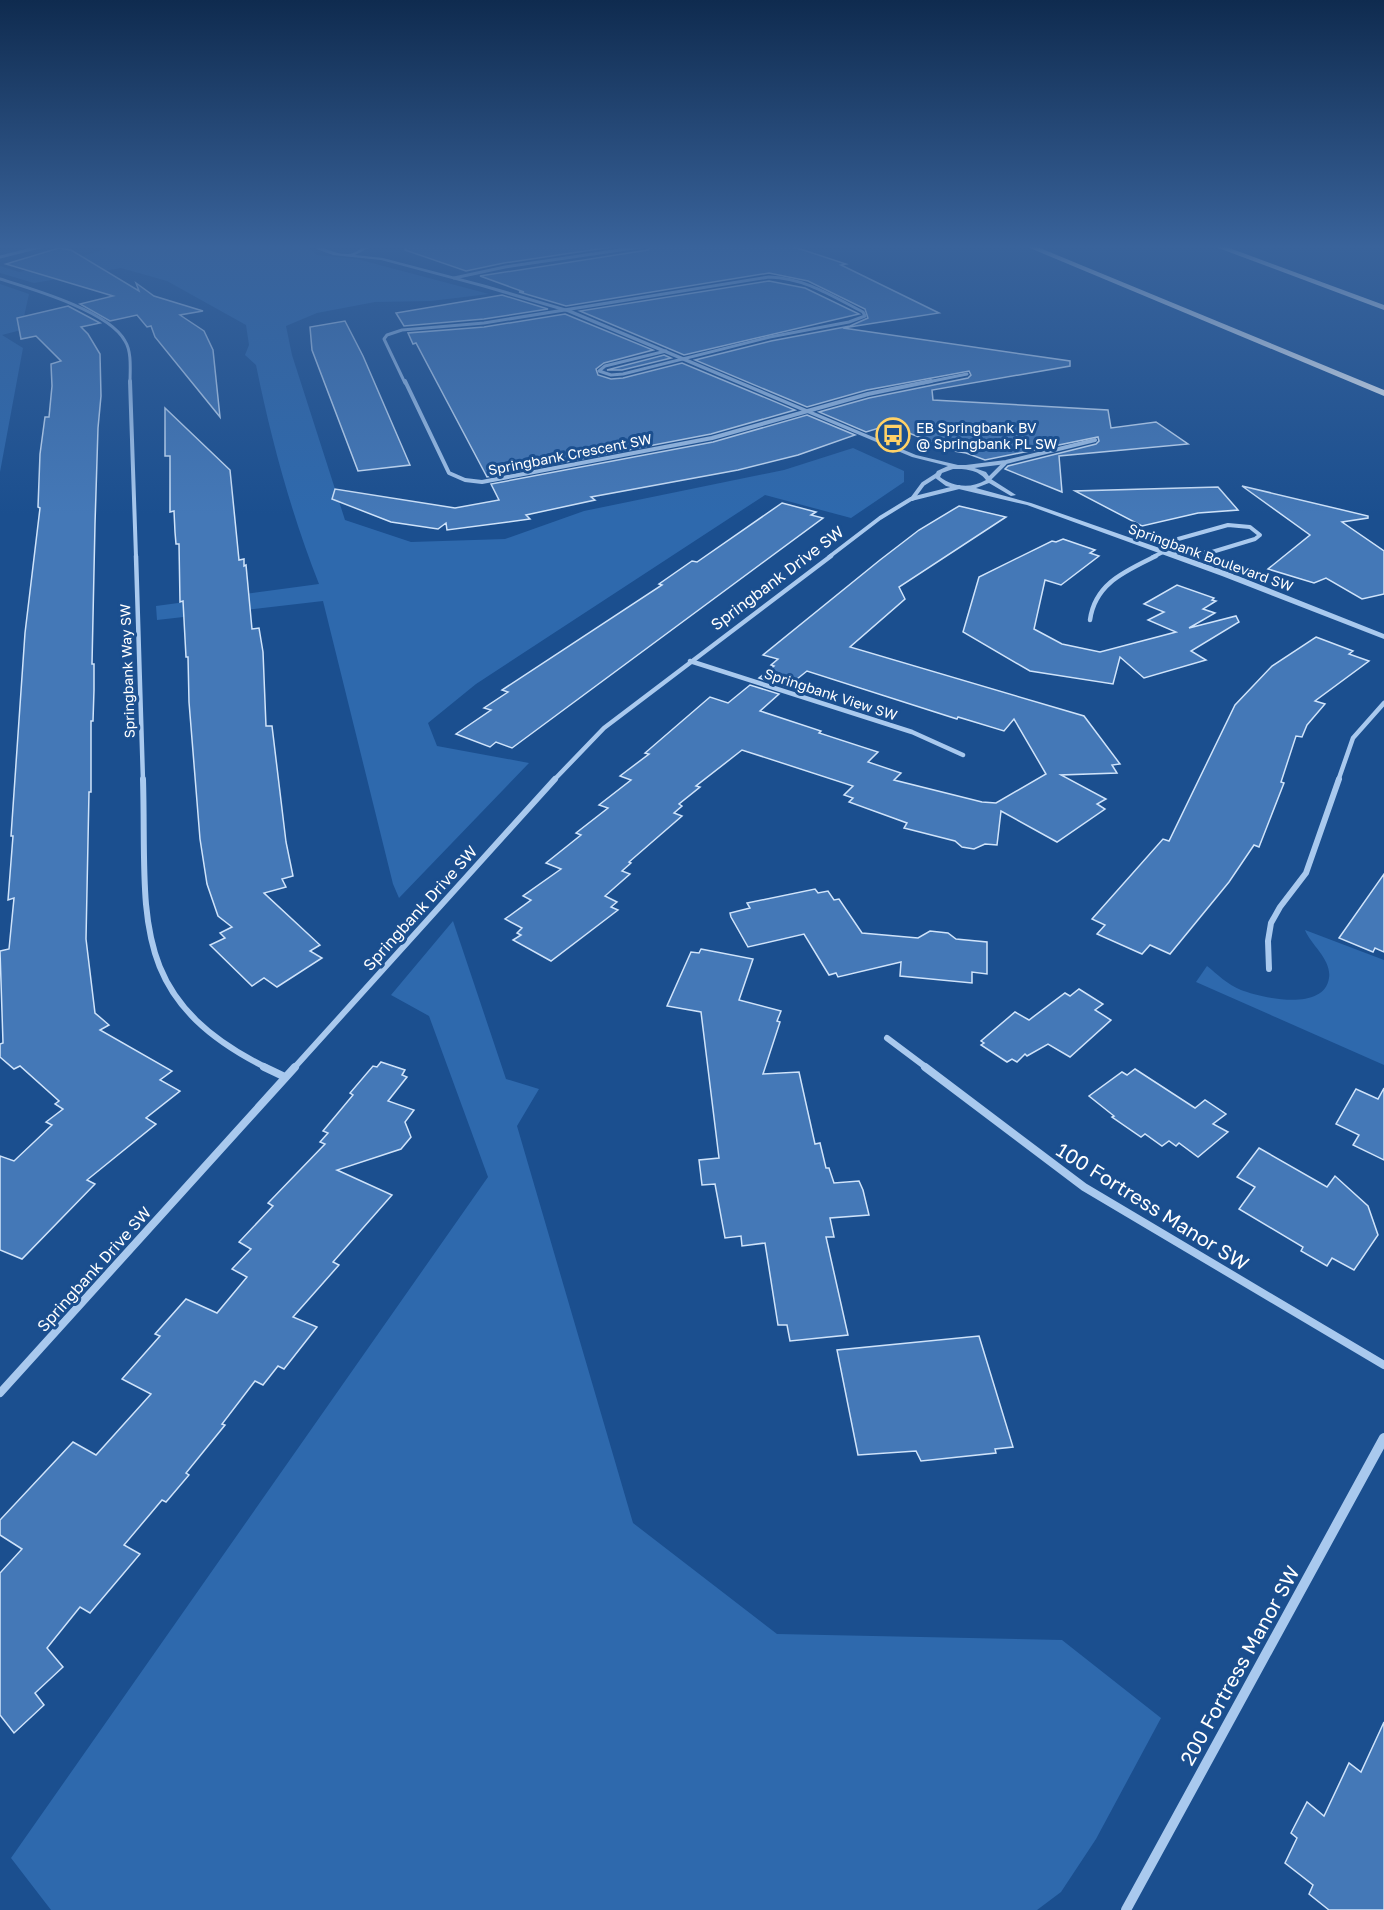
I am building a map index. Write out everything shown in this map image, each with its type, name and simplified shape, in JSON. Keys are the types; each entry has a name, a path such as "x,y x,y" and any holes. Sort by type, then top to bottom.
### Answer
{"highway":[{"path":"1244,335 1384,393"}],"street":[{"name":"Springbank Way SW","path":"120,335 125,341 130,367 147,921 150,946 163,981 194,1021 238,1054 285,1077"},
{"name":"Springbank Crescent SW","path":"390,335 385,337 449,473 454,477 471,481 493,481 712,438 807,411"},
{"path":"627,335 914,456 962,467"},
{"path":"666,351 605,366 599,371 617,375 780,335"},
{"path":"807,411 897,387 967,374"},
{"path":"914,456 938,474 947,468 1006,462 1095,440"},
{"path":"962,487 978,486 989,479 1006,462"},
{"name":"Springbank Boulevard SW","path":"962,467 980,470 989,479 1029,504"},
{"name":"Springbank Drive SW","path":"911,499 922,484 938,474"},
{"name":"Springbank Boulevard SW","path":"938,474 942,482 1029,504 1280,595 1384,636"},
{"name":"Springbank Drive SW","path":"0,1393 582,749 604,728 861,531 911,499 962,487"},
{"path":"1090,620 1093,602 1104,589 1130,569 1163,552 1178,539 1228,525 1250,527 1260,535 1255,539 1212,552 1163,552"},
{"name":"Springbank View SW","path":"690,661 912,732 963,755"},
{"path":"1269,969 1268,941 1271,923 1280,907 1306,873 1353,738 1384,703"},
{"name":"100 Fortress Manor SW","path":"887,1038 1084,1187 1384,1365"},
{"name":"200 Fortress Manor SW","path":"1126,1910 1384,1438"}],"shaded area":[{"path":"0,335 2,335 23,348 0,472"},
{"path":"248,335 288,335 292,355 345,520 411,542 505,539 584,511 784,470 853,448 904,471 904,482 851,518 765,495 476,684 428,723 437,746 529,763 399,898 393,884 323,601 157,620 156,606 319,584 299,530 283,476 256,365 245,355 249,345"},
{"path":"453,921 506,1079 539,1089 517,1126 633,1523 777,1634 1062,1640 1161,1718 1096,1839 1061,1892 1037,1910 51,1910 11,1858 488,1177 429,1016 391,995"},
{"path":"1305,930 1384,960 1384,1065 1196,982 1207,966 1232,985 1251,993 1291,1000 1316,995 1325,989 1329,971"}],"building":[{"path":"20,335 89,335 100,354 101,396 98,428 92,664 94,664 94,690 93,721 91,721 86,939 95,1013 109,1025 100,1030 172,1071 160,1080 180,1091 146,1118 156,1124 87,1180 95,1184 22,1259 0,1250 0,1156 14,1161 52,1125 46,1122 63,1109 55,1104 59,1101 20,1066 14,1069 0,1057 0,1044 3,1043 0,951 9,949 14,898 8,900 13,836 11,836 25,633 40,508 38,507 40,454 45,417 49,417 52,386 51,364 61,361 36,336 21,339"},
{"path":"154,335 206,335 213,350 220,417"},
{"path":"311,335 352,335 410,465 358,471 312,350"},
{"path":"409,335 617,335 653,350 604,363 596,369 598,375 611,379 623,378 682,363 795,410 711,434 487,477 416,343 413,344"},
{"path":"637,335 769,335 684,355"},
{"path":"802,335 892,335 1070,361 1070,366 932,390 933,400 1108,410 1111,428 1156,422 1188,444 1059,456 1062,492 1005,469 1008,466 1096,444 1099,441 1098,437 985,460 954,451 889,425 866,432 819,412 869,398 968,378 971,375 969,371 867,390 807,407 695,360"},
{"path":"664,355 671,358 622,370 607,370"},
{"path":"165,408 230,470 239,560 244,559 244,566 246,565 252,629 259,628 263,652 266,726 272,726 286,842 293,876 282,879 286,887 264,893 320,945 310,951 322,958 277,987 264,978 252,986 210,945 225,938 220,933 232,927 218,916 207,884 200,839 189,702 188,657 186,657 183,601 180,602 179,544 176,544 174,511 170,512 170,456 165,456"},
{"path":"807,415 855,435 798,455 738,470 591,497 595,500 526,515 530,519 447,530 446,523 438,529 391,522 332,499 335,489 455,508 499,500 491,484 713,442"},
{"path":"1242,486 1368,516 1368,518 1342,522 1384,551 1384,594 1362,599 1326,578 1314,583 1268,569 1310,535"},
{"path":"1218,487 1238,510 1198,513 1142,526 1075,491"},
{"path":"782,503 816,512 811,515 823,518 512,748 496,742 490,747 456,734 491,710 484,708 508,692 502,690 662,585 659,584 692,561 697,562"},
{"path":"959,506 1006,517 899,587 905,599 850,647 1084,716 1120,764 1112,765 1117,773 1061,775 1106,799 1097,804 1105,809 1057,842 1001,811 997,845 985,844 974,849 962,847 955,841 904,828 907,823 849,802 853,798 844,795 853,786 742,750 696,786 700,787 679,804 682,806 674,813 682,816 629,862 631,863 622,871 630,874 605,896 617,902 611,907 618,910 551,961 513,940 521,935 517,933 522,928 505,919 531,900 523,896 561,869 546,863 581,835 576,833 608,808 599,805 631,780 620,776 649,754 645,753 710,697 728,703 750,685 779,694 760,711 878,752 868,762 901,773 894,780 982,802 996,803 1046,774 1014,719 1004,731 958,717 957,719 807,671 787,687 759,678 774,666 771,665 778,659 763,655 919,530"},
{"path":"1063,539 1095,550 1090,553 1099,556 1061,585 1045,580 1034,629 1062,644 1100,652 1176,632 1148,620 1164,612 1144,604 1177,585 1214,598 1212,600 1216,601 1203,609 1215,613 1189,628 1236,616 1239,622 1191,651 1206,660 1144,678 1120,657 1113,684 1030,671 963,632 979,577 1052,541"},
{"path":"1316,637 1353,651 1349,654 1369,661 1315,701 1325,704 1307,725 1302,737 1296,736 1281,782 1284,783 1259,847 1254,845 1229,882 1170,954 1150,945 1142,954 1097,934 1105,925 1092,919 1163,839 1169,841 1235,705 1272,666"},
{"path":"1384,874 1384,952 1375,948 1373,952 1339,938"},
{"path":"815,889 818,893 828,891 834,900 839,899 862,933 918,938 930,931 948,933 956,939 987,942 987,974 972,972 972,983 900,976 901,962 838,977 836,973 829,975 804,934 748,947 730,913 750,908 747,903"},
{"path":"701,949 753,959 739,1000 781,1011 777,1021 780,1022 763,1074 799,1072 815,1144 820,1143 826,1168 829,1168 834,1183 859,1181 863,1190 869,1215 830,1218 834,1237 826,1237 848,1335 790,1341 787,1325 778,1325 765,1243 742,1246 741,1236 725,1238 715,1184 702,1185 699,1160 719,1158 701,1012 667,1006 691,952 699,953"},
{"path":"1079,989 1103,1004 1095,1010 1111,1020 1070,1057 1048,1044 1027,1056 1025,1054 1017,1062 1012,1059 1007,1062 981,1045 984,1043 981,1041 1015,1012 1029,1020 1065,993 1070,996"},
{"path":"381,1062 405,1070 402,1075 407,1077 388,1101 414,1110 405,1122 411,1137 401,1149 337,1170 392,1195 333,1262 339,1265 293,1317 317,1327 284,1369 278,1366 263,1385 255,1381 222,1424 225,1425 186,1473 189,1475 166,1502 162,1500 124,1545 140,1554 90,1613 80,1607 47,1648 63,1667 35,1693 44,1705 14,1733 0,1715 0,1573 22,1549 0,1535 0,1520 73,1442 96,1455 151,1394 122,1379 160,1336 155,1334 186,1299 217,1313 247,1277 232,1269 251,1249 239,1242 273,1206 268,1203 325,1144 320,1142 328,1133 323,1131 353,1095 350,1093 373,1066 377,1067"},
{"path":"1135,1069 1195,1108 1205,1100 1226,1114 1213,1124 1228,1132 1198,1157 1179,1143 1176,1146 1169,1141 1162,1146 1145,1134 1141,1137 1112,1117 1114,1116 1089,1096 1122,1072 1127,1075"},
{"path":"1384,1088 1384,1160 1353,1145 1359,1135 1336,1124 1356,1089 1378,1099"},
{"path":"1259,1148 1327,1187 1335,1176 1368,1206 1378,1235 1354,1270 1332,1258 1327,1266 1301,1251 1303,1247 1239,1209 1255,1187 1237,1177"},
{"path":"979,1336 1013,1447 995,1449 996,1453 921,1461 916,1451 858,1455 837,1350"},
{"path":"1384,1722 1384,1910 1329,1910 1309,1894 1313,1885 1285,1863 1297,1838 1291,1833 1307,1802 1324,1816 1349,1763 1361,1772"}],"place":[{"name":"EB Springbank BV @ Springbank PL SW","path":"893,435"}]}
